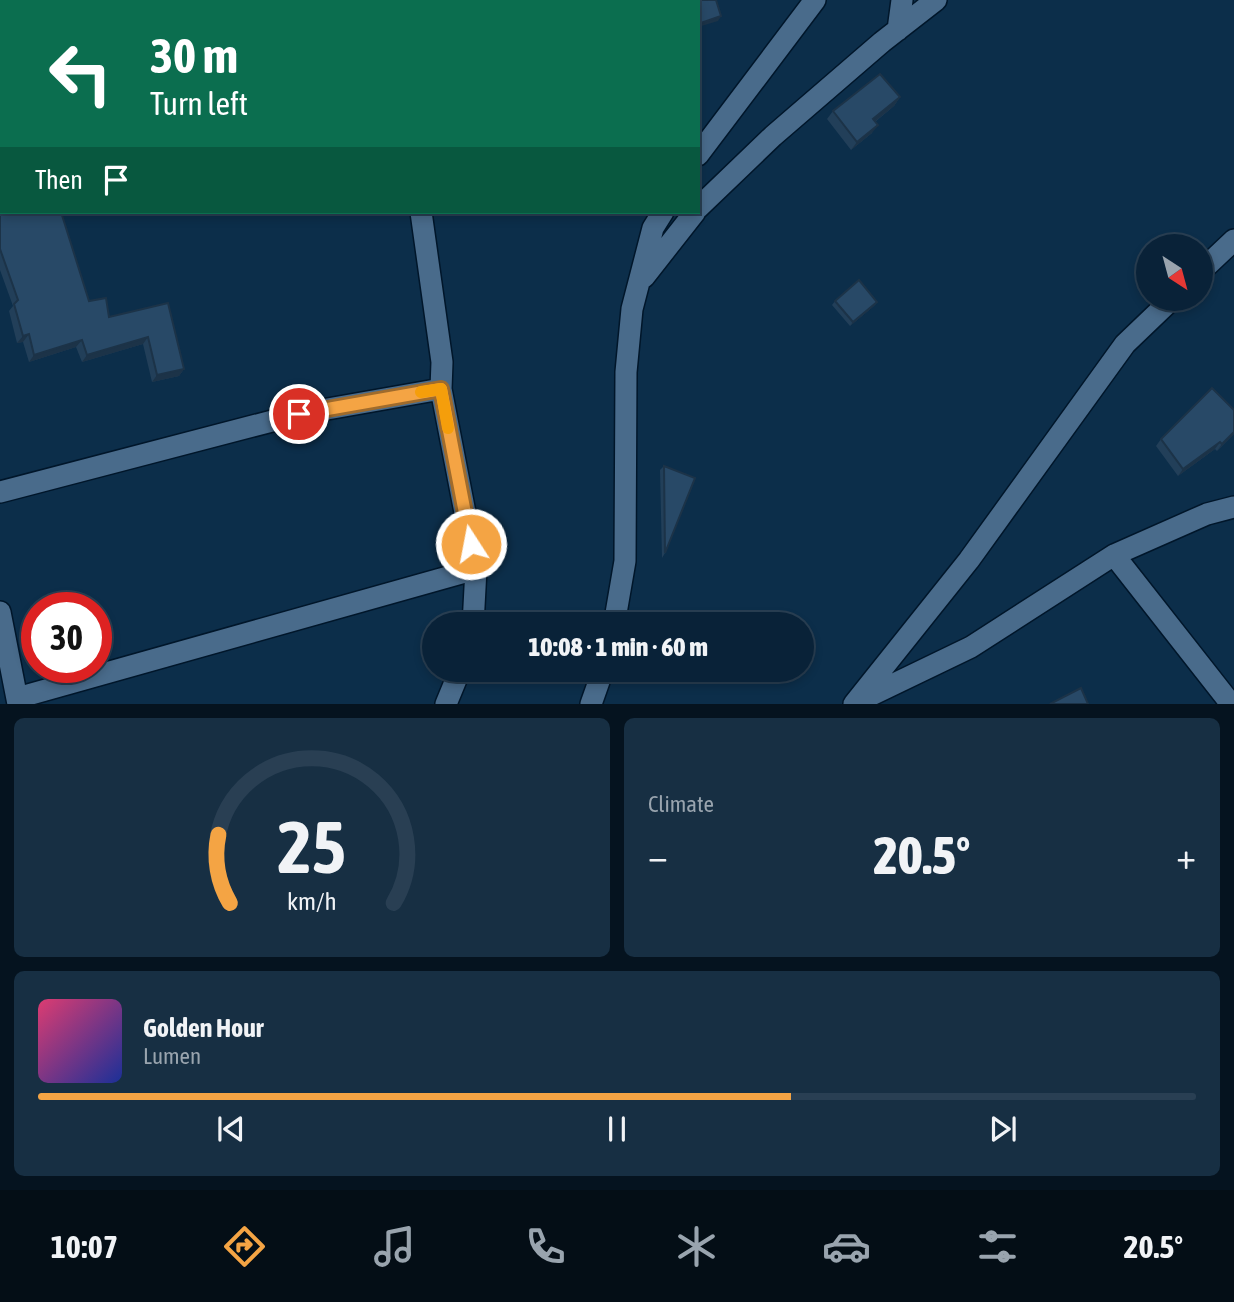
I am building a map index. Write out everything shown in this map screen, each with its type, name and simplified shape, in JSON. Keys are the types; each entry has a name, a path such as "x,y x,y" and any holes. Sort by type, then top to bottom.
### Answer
{"street":[{"path":"700,152 815,0"},
{"path":"898,30 902,0"},
{"path":"700,206 773,136 936,0"},
{"path":"421,214 442,362 441,389 476,569 474,612"},
{"path":"616,612 625,561 626,372 632,309 653,228 662,214"},
{"path":"641,282 693,214"},
{"path":"1213,260 1234,240"},
{"path":"854,704 969,560 1125,344 1158,312"},
{"path":"0,492 299,414 441,389"},
{"path":"854,704 971,647 1114,555 1207,514 1234,507"},
{"path":"1114,555 1231,704"},
{"path":"0,612 18,701 476,569"},
{"path":"446,704 455,682"},
{"path":"591,704 599,682"}],"building":[{"path":"700,0 716,0 721,16 700,23"},
{"path":"880,74 900,97 873,119 878,125 857,142 833,111"},
{"path":"0,214 62,214 89,301 106,298 109,317 168,303 184,369 157,375 148,337 87,355 82,340 34,355 29,334 23,336 14,304 18,300 0,249"},
{"path":"859,280 877,302 853,322 835,301"},
{"path":"1212,388 1234,410 1234,432 1222,444 1220,442 1183,469 1161,439"},
{"path":"664,466 695,478 665,553"},
{"path":"1081,688 1088,704 1050,704"}],"slow traffic":[{"path":"421,392 441,389 448,428"}],"route":[{"path":"299,414 441,389 471,544"}]}
